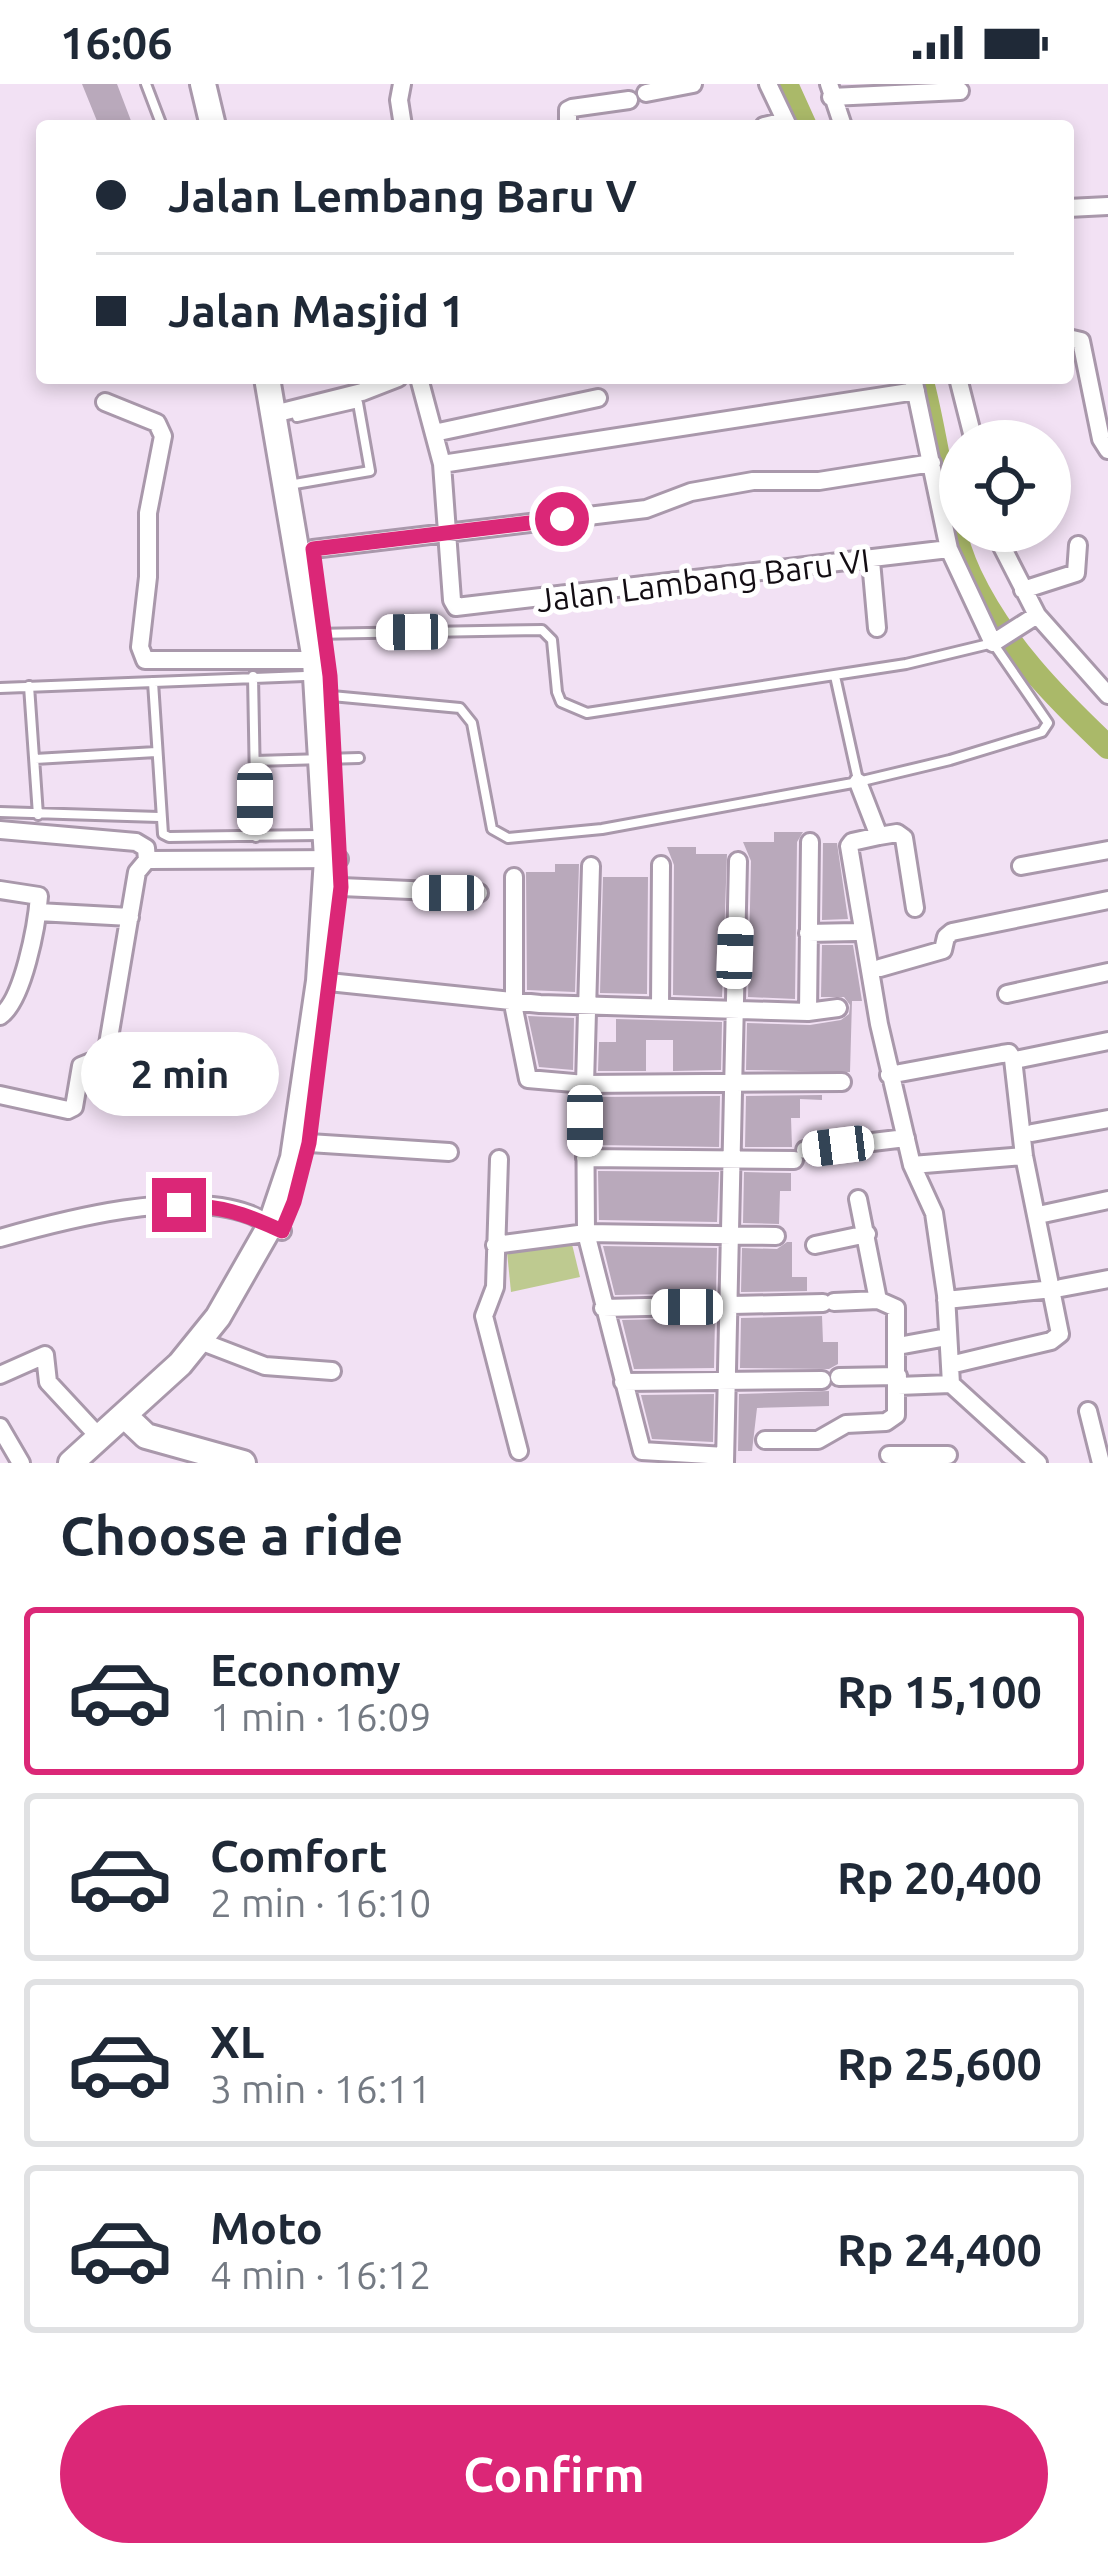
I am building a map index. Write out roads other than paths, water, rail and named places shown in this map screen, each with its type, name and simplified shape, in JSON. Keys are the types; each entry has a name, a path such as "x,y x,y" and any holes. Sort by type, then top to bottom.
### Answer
{"main road":[{"path":"203,84 212,120"},
{"path":"215,84 224,120"},
{"path":"270,384 283,416"},
{"path":"284,384 283,416 321,667"},
{"path":"276,1228 294,1202 309,1143 331,851 313,549 295,484"},
{"path":"90,1463 242,1305 276,1228 341,887 331,851"},
{"path":"71,1463 129,1421"},
{"path":"129,1421 156,1440 243,1463"}],"street":[{"path":"402,84 402,120"},
{"path":"568,120 572,108 693,84"},
{"path":"768,84 784,120"},
{"path":"841,120 830,91 960,91"},
{"path":"1074,208 1108,206"},
{"path":"1074,339 1081,341 1101,439 1108,450"},
{"path":"283,416 383,384"},
{"path":"421,384 442,464 447,532"},
{"path":"442,464 915,384 939,499"},
{"path":"960,384 969,420"},
{"path":"434,433 598,398"},
{"path":"105,402 158,424 163,436 148,513 148,577 140,646 145,660 321,667"},
{"path":"313,549 646,509 691,492 753,481 819,481 932,464"},
{"name":"Jalan Lambang Baru VI","path":"447,532 456,607 939,551"},
{"path":"1023,590 1076,573 1078,545"},
{"path":"951,552 1001,639 1037,615"},
{"path":"1004,552 1037,615 1108,695"},
{"path":"871,561 877,628"},
{"path":"858,782 879,836"},
{"path":"0,830 136,842 146,848 147,860 137,872 107,1050 101,1058 81,1066 74,1107 68,1110 0,1094"},
{"path":"916,908 904,838 897,833 852,842 889,1075 918,1186 930,1197 934,1213 951,1374 1038,1463"},
{"path":"808,1012 810,842"},
{"path":"1021,866 1108,850"},
{"path":"147,860 331,851"},
{"path":"591,866 586,1233 638,1443 647,1453 725,1459 738,861"},
{"path":"660,1007 662,865"},
{"path":"514,877 514,1004 528,1079 585,1084 842,1082"},
{"path":"341,887 479,893"},
{"path":"0,890 38,895 14,1000 0,1016"},
{"path":"880,968 943,950 952,932 1108,900"},
{"path":"38,911 130,917"},
{"path":"808,933 856,932"},
{"path":"1007,994 1108,972"},
{"path":"324,985 514,1004 808,1012 838,1008"},
{"path":"1020,1059 1108,1041"},
{"path":"622,1382 898,1381 951,1374 1058,1338 1057,1288 1024,1156 1010,1053 889,1075"},
{"path":"1032,1132 1108,1119"},
{"path":"585,1158 731,1161 906,1138"},
{"path":"309,1143 449,1152"},
{"path":"912,1165 1024,1156"},
{"path":"499,1160 495,1287 485,1309 484,1326 519,1451"},
{"path":"858,1199 878,1300"},
{"path":"1043,1214 1108,1201"},
{"path":"0,1238 153,1205 230,1209 276,1228"},
{"path":"495,1245 586,1233 776,1236"},
{"path":"815,1245 867,1234"},
{"path":"946,1300 1108,1279"},
{"path":"603,1308 878,1300 896,1308 896,1415 881,1423 846,1424 818,1440 765,1440"},
{"path":"898,1346 946,1337"},
{"path":"206,1345 266,1366 332,1372"},
{"path":"0,1375 45,1354 52,1387 100,1438"},
{"path":"1088,1411 1101,1463"},
{"path":"881,1423 889,1459 948,1455"},
{"path":"0,1427 21,1463"}],"lane":[{"path":"146,84 160,120"},
{"path":"283,416 358,404 370,471 295,484"},
{"path":"0,688 253,676 542,630 552,640 561,702 587,713 836,676 1001,639 1046,718 1046,728 950,760 858,782 602,829 508,838 492,829 472,723 466,713 456,706 321,667"},
{"path":"253,676 256,838"},
{"path":"836,676 858,782"},
{"path":"153,682 163,834 256,838 331,851"},
{"path":"29,686 38,815"},
{"path":"35,759 156,752"},
{"path":"255,761 359,758"},
{"path":"0,812 159,817"}],"waterway":[{"path":"786,84 802,120"},
{"path":"922,384 954,530 970,575 1014,646 1049,689 1108,747"}]}
